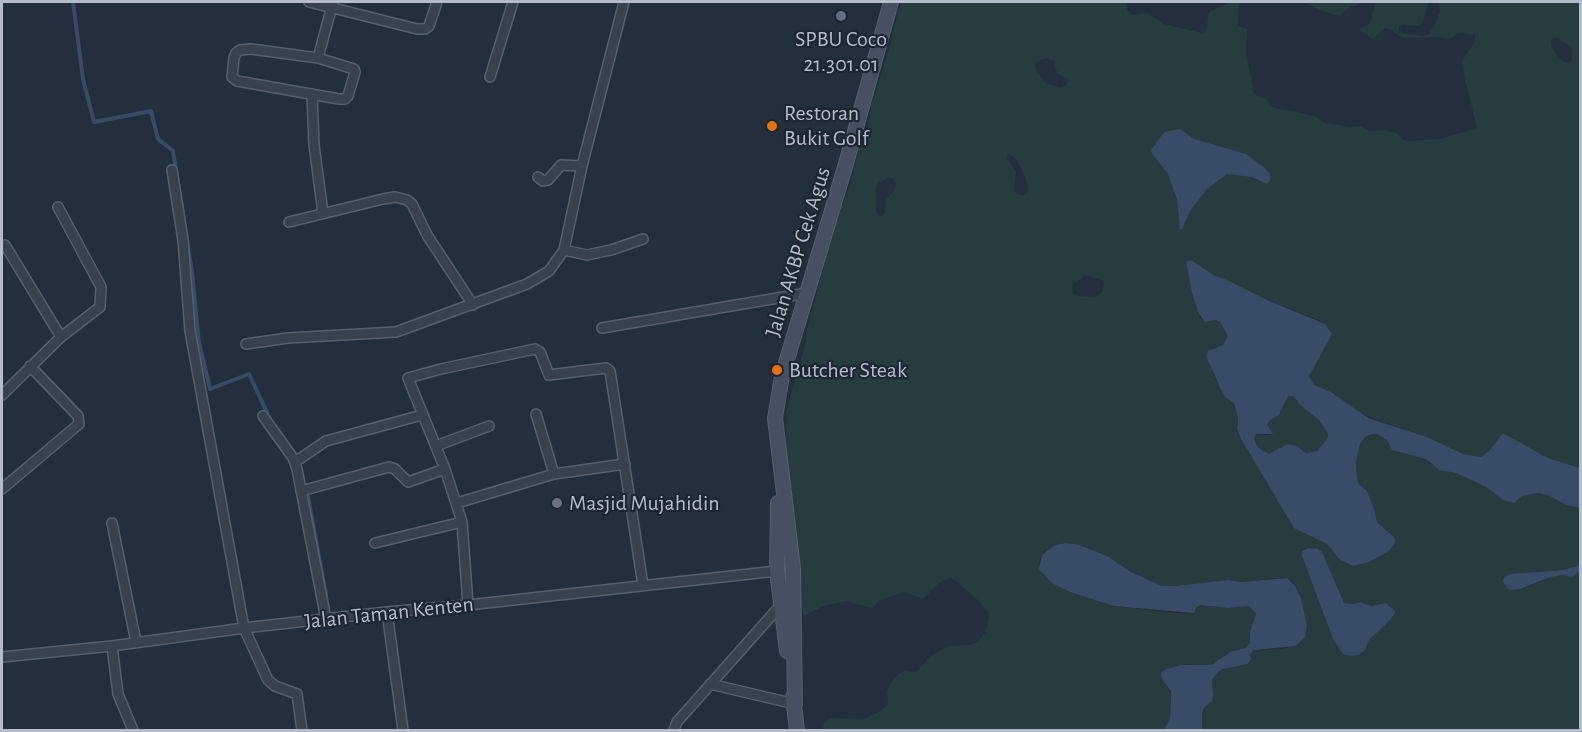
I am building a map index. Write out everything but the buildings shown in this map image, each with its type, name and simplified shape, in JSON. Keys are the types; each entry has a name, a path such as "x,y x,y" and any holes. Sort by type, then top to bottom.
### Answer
{"main road":[{"name":"Jalan AKBP Cek Agus","path":"797,730 793,568 774,418 782,376 845,167 891,2"},
{"name":"Jalan AKBP Cek Agus","path":"779,448 777,571 795,704"}],"street":[{"path":"309,2 332,5 417,29 425,29 430,24 437,2"},
{"path":"490,77 513,2"},
{"path":"246,344 288,338 396,332 473,305 539,278 549,271 564,250 582,166 624,2"},
{"path":"318,58 332,5"},
{"path":"246,49 318,58 348,67 355,72 345,99 237,81 232,77 236,53 246,49"},
{"path":"312,94 314,146 323,213"},
{"path":"538,177 543,181 548,180 561,165 582,166"},
{"path":"172,170 183,240 190,331 244,628 268,680 275,686 297,694 302,730"},
{"path":"289,222 383,199 395,197 407,200 412,204 427,235 473,305"},
{"path":"2,395 61,337 100,307 101,287 58,207"},
{"path":"564,250 587,255 643,239"},
{"path":"5,245 61,337"},
{"path":"602,328 807,293"},
{"path":"468,605 462,522 457,503 408,379 441,369 535,349 540,351 549,375 610,369 643,585"},
{"path":"2,489 79,424 78,416 30,366"},
{"path":"536,414 554,474"},
{"path":"296,461 326,441 422,415"},
{"path":"263,416 296,461 326,619"},
{"path":"436,446 489,426"},
{"path":"457,503 554,474 625,464"},
{"path":"302,491 389,467 395,469 408,482 445,469"},
{"path":"375,543 462,522"},
{"path":"112,523 136,642"},
{"name":"Jalan Taman Kenten","path":"2,657 112,646 387,612 777,571"},
{"path":"674,730 677,722 780,606"},
{"path":"387,612 404,730"},
{"path":"112,646 118,694 133,730"},
{"path":"710,684 795,704"}],"green space":[{"path":"903,2 1126,2 1127,10 1132,15 1148,13 1163,24 1202,33 1206,31 1209,12 1230,2 1239,2 1238,26 1247,29 1246,51 1254,94 1267,100 1271,107 1316,117 1325,123 1350,127 1361,126 1370,131 1384,130 1398,134 1406,141 1439,139 1477,128 1462,67 1463,59 1475,42 1475,35 1456,34 1450,39 1406,38 1384,28 1373,40 1359,29 1370,23 1376,2 1383,2 1383,5 1384,2 1429,2 1422,24 1399,27 1403,33 1422,36 1429,34 1435,25 1440,12 1439,2 1580,2 1580,468 1548,458 1505,434 1502,434 1489,451 1481,457 1463,454 1427,437 1363,415 1311,381 1309,376 1311,371 1325,347 1321,321 1215,276 1191,260 1186,261 1192,293 1201,319 1220,322 1227,331 1228,336 1223,345 1213,349 1212,372 1225,397 1234,403 1238,418 1237,429 1241,439 1294,527 1327,544 1340,560 1354,566 1369,562 1390,533 1377,522 1367,491 1357,479 1356,462 1360,444 1366,436 1372,434 1377,434 1387,440 1392,450 1426,459 1445,471 1456,473 1486,487 1503,500 1514,503 1522,496 1538,493 1548,495 1566,505 1580,508 1580,565 1563,570 1510,574 1509,590 1532,586 1551,577 1562,575 1572,577 1580,571 1580,730 1202,730 1202,713 1213,696 1212,680 1218,672 1250,655 1253,650 1280,649 1296,646 1302,641 1307,626 1301,598 1292,581 1285,577 1162,586 1131,572 1107,556 1066,543 1055,545 1046,551 1040,557 1039,564 1070,592 1114,606 1176,613 1193,613 1200,605 1228,608 1249,606 1256,614 1250,632 1250,642 1246,648 1230,652 1213,665 1186,664 1162,679 1168,686 1171,697 1170,718 1164,730 822,730 825,722 830,718 864,719 879,712 888,704 887,692 891,682 899,674 904,671 919,670 929,657 949,646 971,645 978,642 985,633 989,618 989,613 981,603 950,578 939,583 923,599 904,592 880,600 873,608 846,601 824,606 805,615 801,612 783,562 787,408 806,342 828,249 867,129 898,11","holes":["1555,37 1572,48 1572,61 1567,63 1562,61 1552,48 1551,41","1047,58 1054,61 1057,73 1068,79 1065,86 1047,84 1036,71 1037,61","1010,154 1017,160 1026,178 1028,191 1024,195 1014,191 1016,171 1007,159","887,178 892,178 896,184 895,189 886,200 885,213 882,216 878,215 876,209 877,184","1086,275 1104,281 1103,291 1097,296 1081,297 1073,294 1073,284","1307,548 1322,552 1344,603 1360,602 1371,606 1381,603 1382,627 1359,655 1345,654 1333,639 1302,556 1304,549"]},
{"path":"1303,2 1360,2 1339,16"},
{"path":"1288,396 1294,396 1300,405 1319,420 1328,434 1327,439 1317,451 1306,453 1297,446 1282,446 1269,454 1259,449 1256,444 1254,439 1256,434 1272,434 1267,425 1270,420 1279,415"}],"water":[{"path":"1180,129 1194,139 1246,154 1265,168 1270,174 1270,180 1267,184 1252,177 1227,174 1208,188 1190,211 1180,229 1177,199 1168,174 1151,150 1164,132"},
{"path":"1191,260 1215,276 1325,324 1332,334 1309,376 1314,385 1331,392 1368,418 1427,437 1463,454 1481,457 1489,451 1502,434 1505,434 1548,458 1580,468 1580,508 1566,505 1548,495 1538,493 1522,496 1514,503 1503,500 1486,487 1456,473 1439,470 1426,459 1392,450 1387,440 1377,434 1372,434 1366,436 1360,444 1356,462 1357,479 1367,491 1377,522 1394,537 1395,542 1389,551 1369,562 1354,566 1340,560 1327,544 1294,528 1241,439 1237,429 1238,418 1234,403 1222,392 1206,356 1208,351 1223,345 1228,336 1220,322 1216,320 1205,322 1199,314 1186,261","holes":["1288,396 1294,396 1300,405 1319,420 1328,434 1327,439 1317,451 1306,453 1297,446 1287,444 1269,454 1256,444 1254,439 1256,434 1273,434 1267,425 1270,420 1279,415"]},
{"path":"1066,543 1079,545 1107,556 1131,572 1162,586 1287,578 1295,586 1301,598 1307,626 1305,637 1296,646 1253,650 1250,655 1251,660 1247,664 1218,672 1212,680 1212,701 1202,713 1202,730 1164,730 1170,718 1171,691 1162,679 1161,673 1180,665 1212,665 1230,652 1246,648 1250,642 1250,632 1256,614 1249,606 1228,608 1200,605 1194,613 1114,606 1070,592 1052,583 1039,569 1042,555 1055,545"},
{"path":"1309,548 1322,552 1344,603 1360,602 1371,606 1386,603 1395,611 1390,620 1369,640 1365,650 1359,655 1343,654 1333,639 1302,556 1302,551"},
{"path":"1580,565 1580,571 1572,577 1562,575 1551,577 1520,589 1509,590 1503,582 1504,577 1510,574 1563,570"}],"waterway":[{"path":"73,2 83,79 94,122 151,111 158,139 173,151 192,272 199,343 210,389 249,374 270,419"},
{"path":"307,491 326,595"}],"place":[{"name":"SPBU Coco 21.301.01","path":"841,16"},
{"name":"Restoran Bukit Golf","path":"772,126"},
{"name":"Butcher Steak","path":"777,370"},
{"name":"Masjid Mujahidin","path":"557,503"}]}
